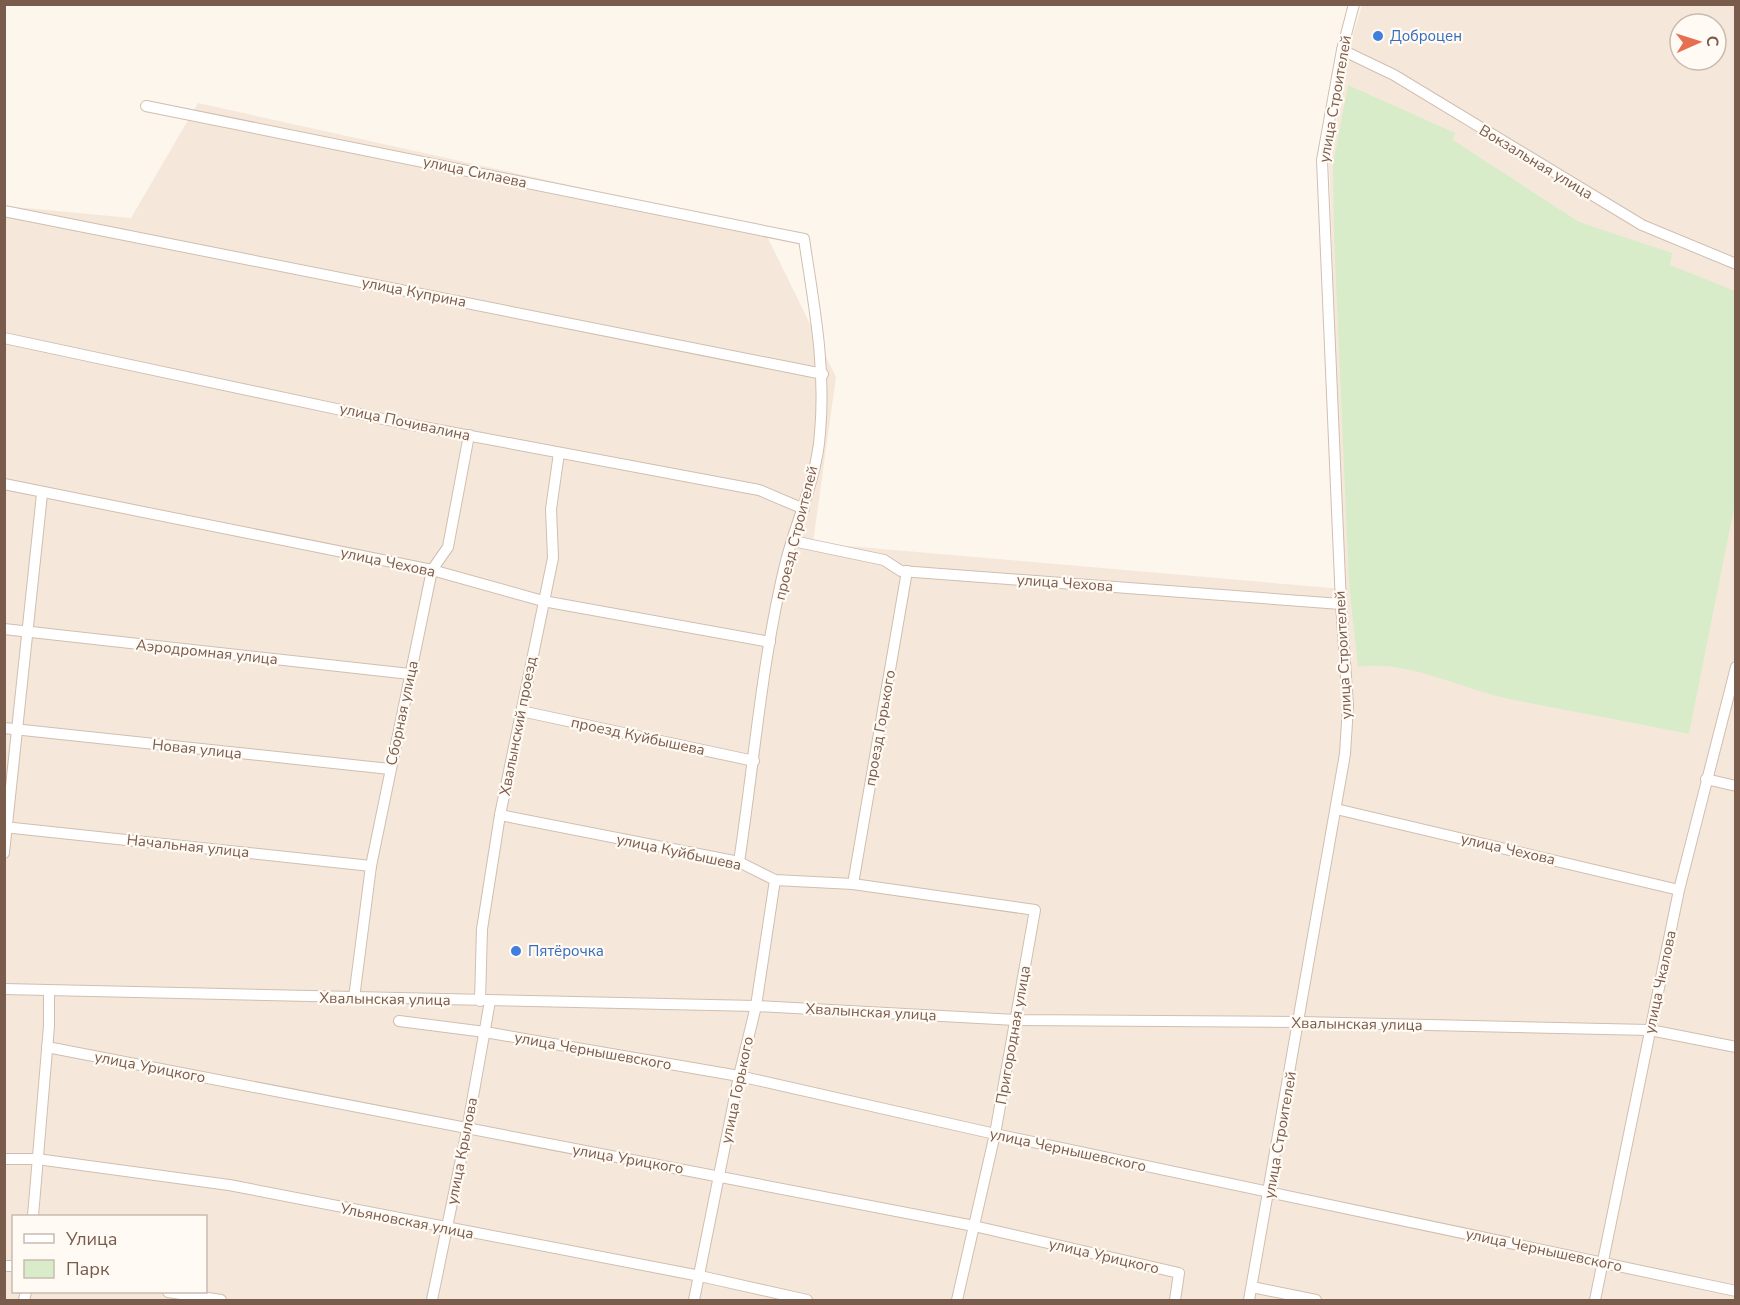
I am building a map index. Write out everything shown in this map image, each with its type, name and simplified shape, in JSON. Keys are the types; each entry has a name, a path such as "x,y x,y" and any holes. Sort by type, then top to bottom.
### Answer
{"street":[{"name":"улица Строителей","path":"1249,1300 1270,1193 1345,754 1348,706 1341,604 1322,160 1341,50 1354,4"},
{"name":"Вокзальная улица","path":"1341,50 1394,75 1642,225 1736,264"},
{"name":"улица Силаева","path":"146,106 804,239"},
{"name":"улица Куприна","path":"4,211 823,374"},
{"name":"проезд Строителей","path":"739,862 770,642 787,560 804,509 820,435 823,374 804,239"},
{"name":"улица Почивалина","path":"4,338 469,435 759,490 804,509"},
{"name":"Сборная улица","path":"354,998 371,866 390,769 432,570 448,547 469,435"},
{"name":"Хвалынский проезд","path":"485,1001 482,929 500,815 543,601 554,558 551,508 559,453"},
{"name":"улица Чехова","path":"4,484 42,494 432,570 543,601 770,642"},
{"path":"4,854 19,730 42,494"},
{"name":"улица Чехова","path":"793,541 884,560 901,571 1341,604"},
{"name":"проезд Горького","path":"853,884 908,571"},
{"name":"Аэродромная улица","path":"4,628 410,674"},
{"name":"улица Чкалова","path":"1595,1300 1679,890 1736,667"},
{"name":"проезд Куйбышева","path":"521,711 754,761"},
{"name":"Новая улица","path":"4,728 390,769"},
{"path":"1706,779 1736,786"},
{"name":"улица Чехова","path":"1336,809 1679,890"},
{"name":"улица Куйбышева","path":"500,815 739,862 775,880 853,884 1035,910"},
{"name":"Начальная улица","path":"6,827 371,866"},
{"name":"улица Горького","path":"694,1300 718,1175 756,1006 775,880"},
{"name":"Пригородная улица","path":"957,1300 995,1134 1035,910"},
{"name":"Хвалынская улица","path":"4,989 756,1006 1016,1020 1299,1022 1650,1030 1736,1047"},
{"path":"33,1215 47,1047 49,991"},
{"name":"улица Крылова","path":"432,1300 485,1032 485,1001"},
{"name":"улица Чернышевского","path":"399,1021 485,1032 739,1076 995,1134 1736,1291"},
{"name":"улица Урицкого","path":"47,1047 467,1130 718,1175 974,1226 1179,1274 1175,1300"},
{"name":"Ульяновская улица","path":"4,1159 38,1160 229,1185 446,1229 699,1276 807,1300"},
{"path":"1252,1287 1316,1300"},
{"path":"175,1293 221,1300"}],"shaded area":[{"path":"1362,5 1735,5 1735,1300 5,1300 4,206 131,218 198,103 763,228 836,377 813,543 1343,589 1329,161 1351,41"}],"green space":[{"path":"1348,85 1455,133 1453,140 1579,222 1672,253 1670,265 1735,291 1735,503 1689,734 1505,698 1395,667 1358,667 1349,584 1334,235 1333,164"}],"place":[{"name":"Доброцен","path":"1378,36"},
{"name":"Пятёрочка","path":"516,951"}]}
